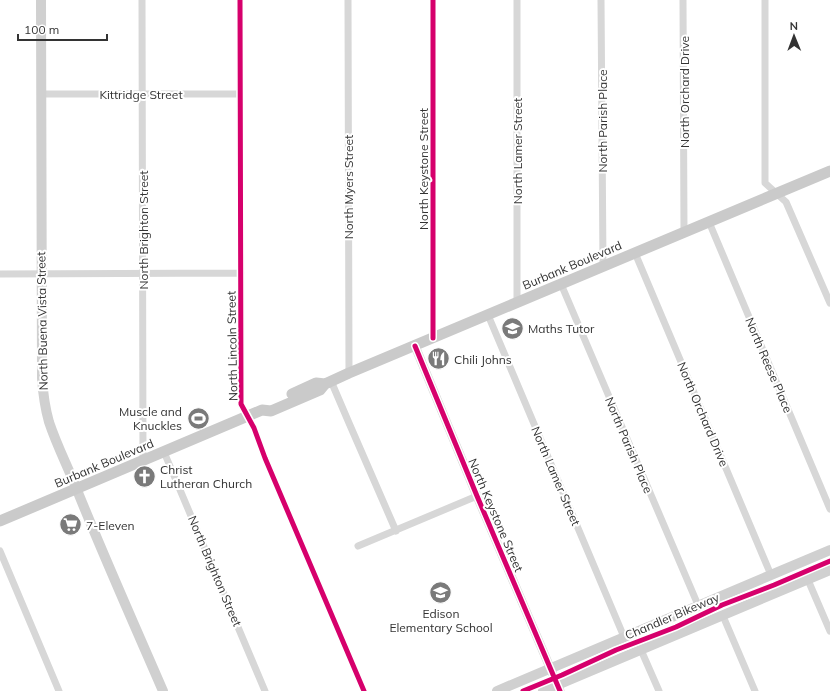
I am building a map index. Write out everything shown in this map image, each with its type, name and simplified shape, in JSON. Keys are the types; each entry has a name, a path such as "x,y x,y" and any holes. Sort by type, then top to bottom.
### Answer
{"main road":[{"name":"North Buena Vista Street","path":"40,0 42,378 45,405 49,422 57,443 163,691"},
{"name":"Burbank Boulevard","path":"0,521 262,410 268,404 316,383 328,382 830,171"},
{"path":"497,691 830,550"},
{"path":"543,691 559,688 641,650 830,570"}],"street":[{"name":"North Brighton Street","path":"142,0 143,460"},
{"name":"North Lincoln Street","path":"240,0 241,404 254,428 265,458 364,691"},
{"name":"North Myers Street","path":"348,0 349,373"},
{"name":"North Keystone Street","path":"432,0 433,338"},
{"name":"North Lamer Street","path":"517,0 518,302"},
{"name":"North Parish Place","path":"602,0 603,266"},
{"name":"North Orchard Drive","path":"683,0 684,232"},
{"path":"765,0 765,183 786,202 830,303"},
{"name":"Kittridge Street","path":"41,94 240,94"},
{"name":"North Reese Place","path":"709,222 830,509"},
{"name":"North Orchard Drive","path":"635,253 771,575"},
{"path":"0,274 241,273"},
{"name":"North Parish Place","path":"561,284 698,605"},
{"name":"North Lamer Street","path":"488,315 624,637"},
{"name":"North Keystone Street","path":"415,346 559,688"},
{"path":"328,382 349,423 396,531"},
{"name":"North Brighton Street","path":"164,452 265,691"},
{"path":"358,546 477,496"},
{"path":"0,551 60,691"},
{"path":"808,580 830,631"},
{"path":"723,616 755,691"},
{"path":"641,650 659,691"}],"cycle path":[{"path":"240,0 241,404 254,428 265,458 364,691"},
{"path":"433,0 433,338"},
{"path":"415,346 560,691"},
{"name":"Chandler Bikeway","path":"523,691 616,650 676,627 722,605 830,561"}],"place":[{"name":"Maths Tutor","path":"512,328"},
{"name":"Chili Johns","path":"438,359"},
{"name":"Muscle and Knuckles","path":"198,418"},
{"name":"Christ Lutheran Church","path":"145,476"},
{"name":"7-Eleven","path":"71,525"},
{"name":"Edison Elementary School","path":"441,592"}]}
